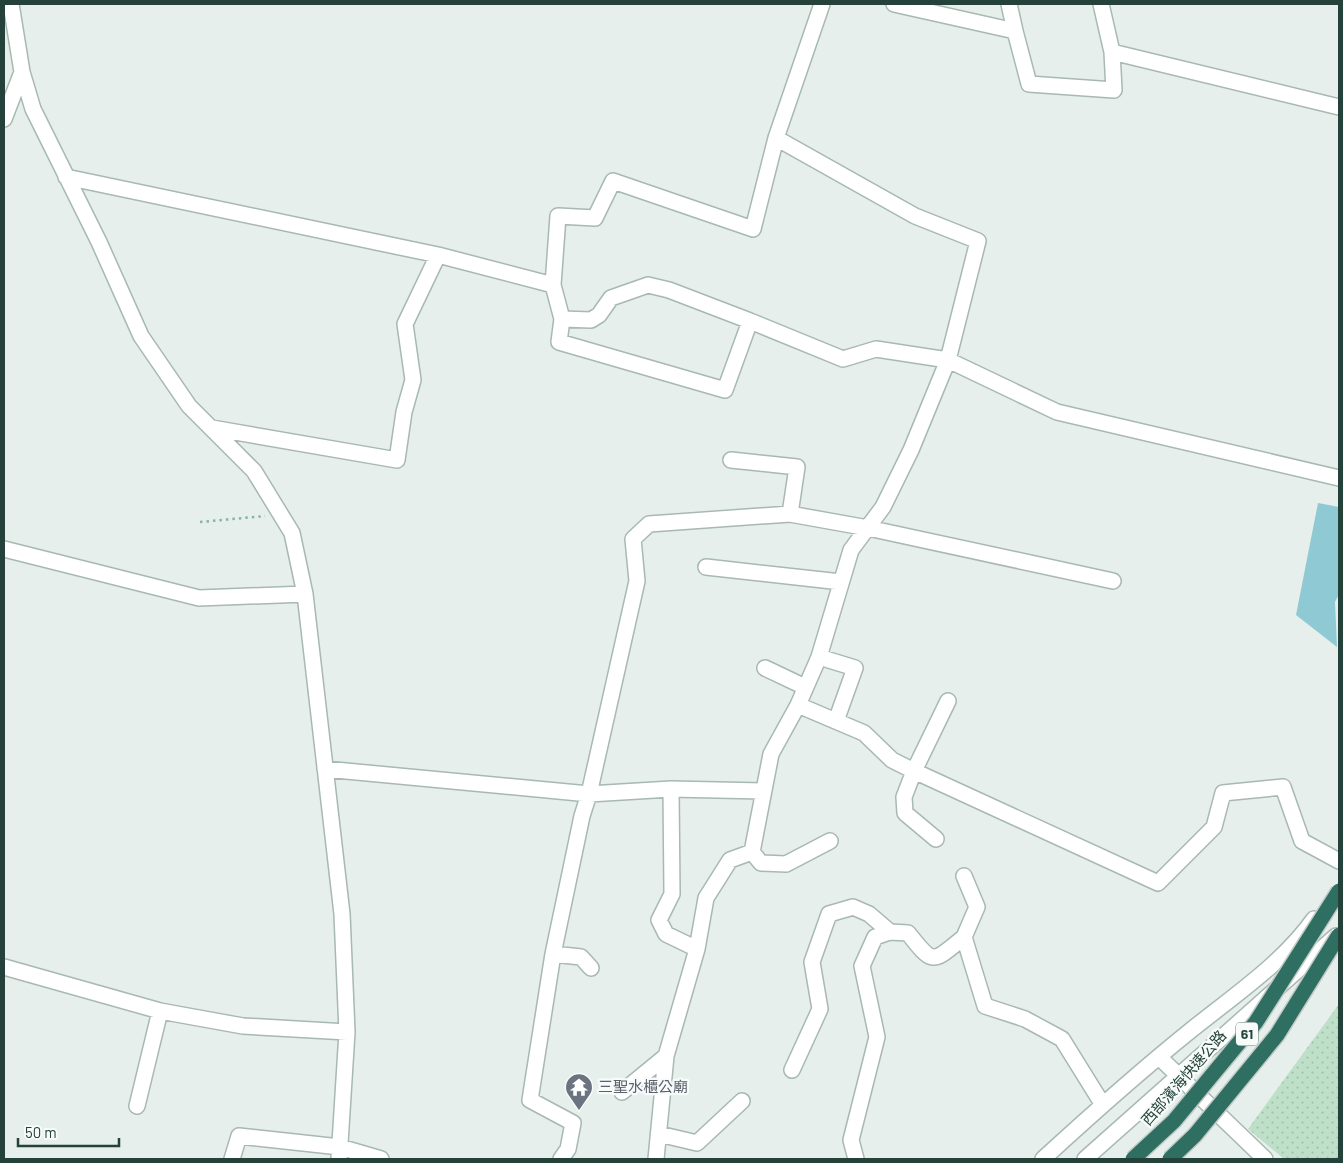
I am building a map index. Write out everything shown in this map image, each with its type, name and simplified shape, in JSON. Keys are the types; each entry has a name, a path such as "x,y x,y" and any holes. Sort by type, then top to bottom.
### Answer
{"highway":[{"name":"西部濱海快速公路","path":"1133,1159 1174,1121 1256,1022 1339,891"},
{"name":"61","path":"1170,1159 1195,1135 1277,1035 1339,934"}],"street":[{"path":"11,4 22,72 33,108 141,336 190,406 254,471 292,533 305,594 342,914 348,1032 340,1153"},
{"path":"750,321 725,390 559,342 562,319 553,285 558,216 595,218 613,181 753,229 776,138 822,4"},
{"path":"894,4 1015,31"},
{"path":"1009,4 1028,84 1114,90 1112,52 1101,4"},
{"path":"1112,52 1339,107"},
{"path":"4,119 22,72"},
{"path":"776,138 915,216 978,240 948,360 911,450 883,507 851,550 819,657 798,705 772,754 752,852 761,863 786,864 830,841"},
{"path":"66,177 438,255 553,285"},
{"path":"212,428 397,460 404,412 413,380 406,324 438,255"},
{"path":"562,319 591,320 598,315 611,298 648,285 669,290 843,358 876,349 948,360 1057,412 1339,478"},
{"path":"731,460 797,467 790,514"},
{"path":"561,1159 568,1150 573,1123 530,1100 554,954 582,816 589,794 637,582 633,539 649,524 790,514 868,528 1113,581"},
{"path":"4,549 200,598 305,594"},
{"path":"706,567 841,582"},
{"path":"819,657 855,668 836,721"},
{"path":"765,668 806,688"},
{"path":"936,839 905,814 904,797 948,701"},
{"path":"798,705 864,733 892,760 914,772 1158,884 1214,827 1223,793 1283,787 1302,841 1339,861"},
{"path":"325,769 589,794 671,789 763,791"},
{"path":"671,789 672,894 659,920 666,934 697,949"},
{"path":"656,1159 666,1056 697,949 706,898 730,860 752,852"},
{"path":"856,1159 851,1140 877,1037 862,966 874,937 890,932 908,934 927,957 933,959 941,956 964,937 977,907 964,876"},
{"path":"1043,1159 1158,1057 1271,965 1303,935 1339,880"},
{"path":"792,1070 820,1009 812,962 829,914 853,907 869,914 890,932"},
{"path":"1085,1159 1179,1078 1339,934"},
{"path":"964,937 985,1006 1025,1019 1062,1039 1103,1105"},
{"path":"554,954 581,957 591,968"},
{"path":"4,967 160,1011 243,1026 348,1032"},
{"path":"137,1106 160,1011"},
{"path":"622,1092 666,1056"},
{"path":"1158,1057 1265,1159"},
{"path":"659,1134 697,1143 742,1101"},
{"path":"232,1159 239,1136 381,1159"}],"path":[{"path":"200,522 282,516"}],"green space":[{"path":"1339,1004 1339,1159 1284,1159 1248,1129"}],"water":[{"path":"1318,503 1339,507 1339,594 1335,602 1337,647 1296,615"}],"place":[{"name":"三聖水櫃公廟","path":"579,1111"}]}
